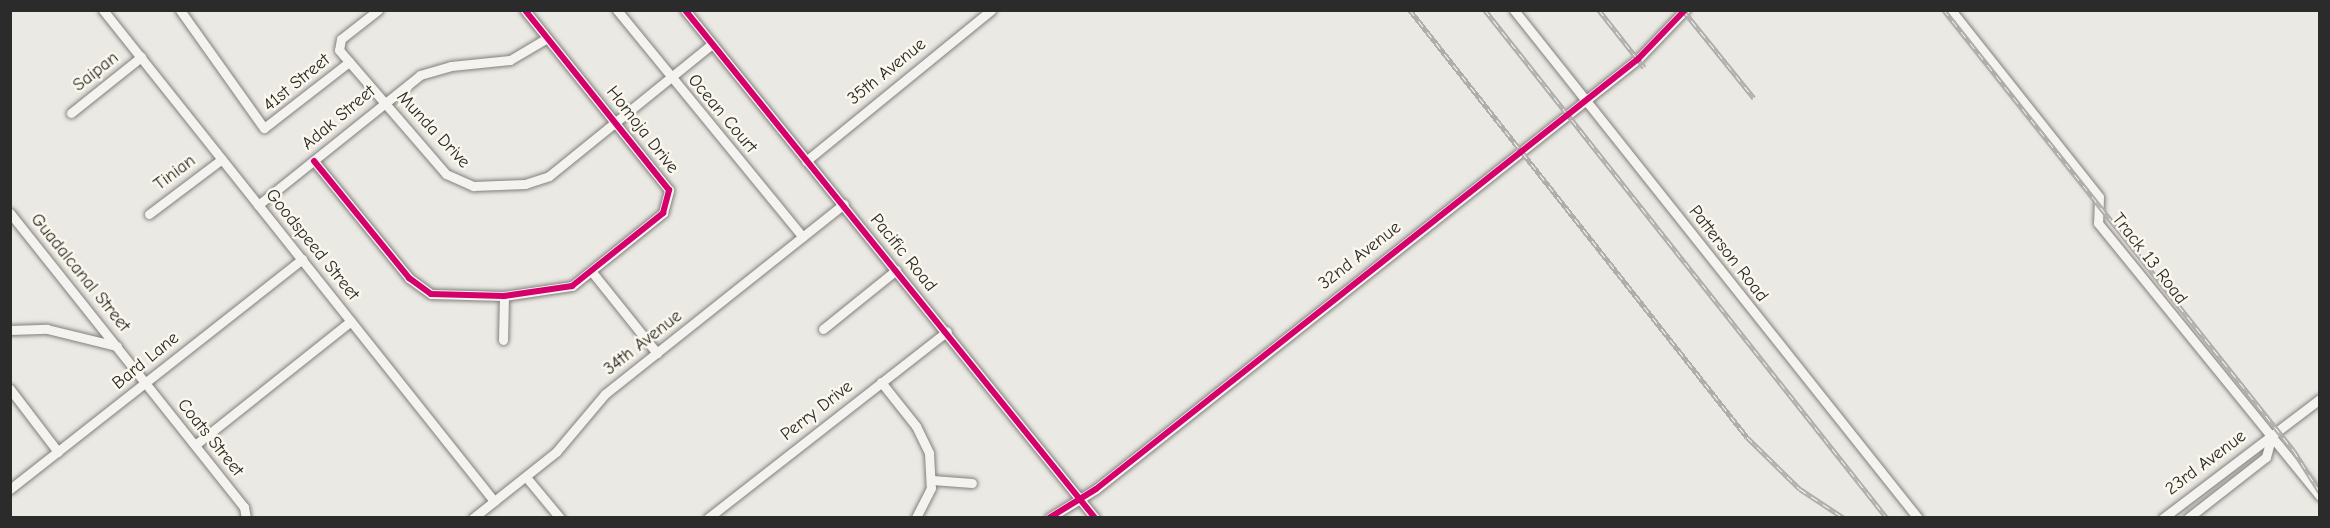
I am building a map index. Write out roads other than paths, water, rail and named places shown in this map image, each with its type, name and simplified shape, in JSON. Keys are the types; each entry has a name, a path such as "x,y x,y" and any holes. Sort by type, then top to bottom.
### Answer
{"street":[{"name":"Goodspeed Street","path":"103,10 494,501"},
{"name":"41st Street","path":"180,10 264,128 349,62 339,42 378,10"},
{"name":"Homoja Drive","path":"314,161 421,289 442,296 504,296 565,290 592,272 669,202 666,184 525,10"},
{"name":"Ocean Court","path":"617,10 803,237"},
{"name":"Pacific Road","path":"685,10 947,331 1095,518"},
{"name":"35th Avenue","path":"806,161 992,10"},
{"name":"Patterson Road","path":"1514,10 1918,518"},
{"name":"32nd Avenue","path":"1049,518 1079,497 1096,489 1639,58 1685,10"},
{"name":"Track 13 Road","path":"1951,10 2099,197 2098,223 2319,495"},
{"name":"Adak Street","path":"258,205 385,102 428,71 510,60 547,38"},
{"name":"Munda Drive","path":"349,62 446,174 473,186 539,181 712,44"},
{"name":"Saipan","path":"71,113 141,57"},
{"name":"Tinian","path":"149,213 222,159"},
{"name":"34th Avenue","path":"473,518 565,443 601,398 844,204"},
{"name":"Guadalcanal Street","path":"10,213 145,383"},
{"name":"Bard Lane","path":"10,489 302,259"},
{"path":"823,329 896,270"},
{"path":"592,272 657,353"},
{"path":"503,340 504,296"},
{"path":"195,445 351,321"},
{"path":"10,330 46,328 117,346"},
{"name":"Perry Drive","path":"708,518 947,331"},
{"path":"881,382 921,435 932,480 916,518"},
{"name":"Coats Street","path":"145,383 195,445 246,517"},
{"path":"10,389 58,452"},
{"name":"23rd Avenue","path":"2163,518 2271,438 2319,399"},
{"name":"23rd Avenue","path":"2188,518 2266,457 2271,438"},
{"path":"526,477 560,518"},
{"path":"932,480 972,483"}],"railway":[{"path":"1410,10 1747,437 1800,489 1844,518"},
{"path":"1485,10 1887,518"},
{"path":"1599,10 1644,67"},
{"path":"1683,10 1754,98"},
{"path":"1944,10 2294,451 2320,492"}]}
